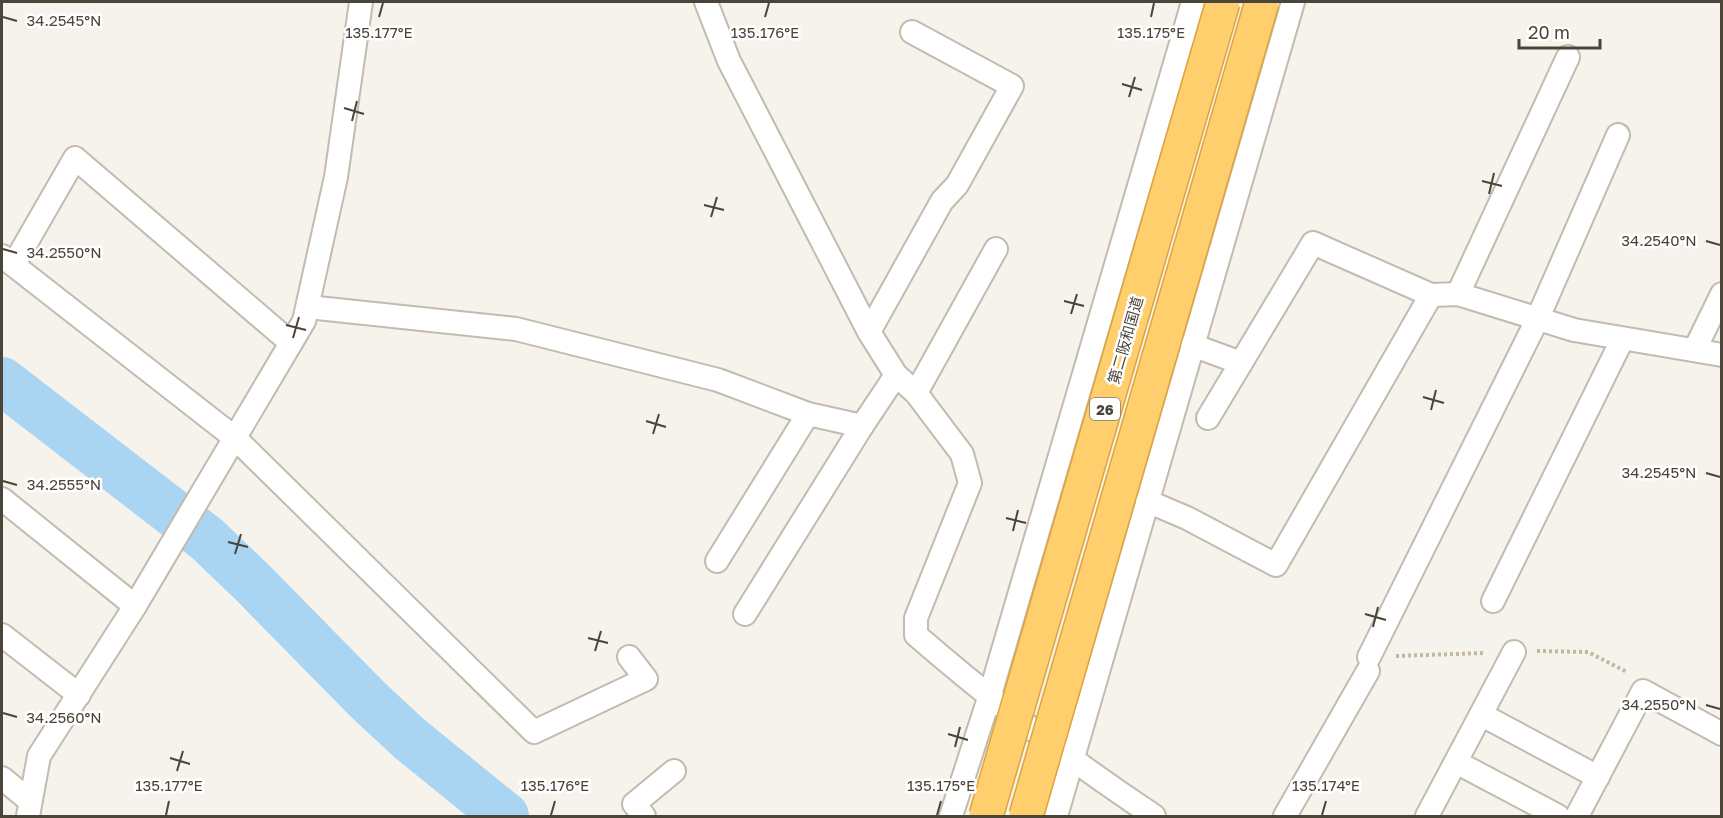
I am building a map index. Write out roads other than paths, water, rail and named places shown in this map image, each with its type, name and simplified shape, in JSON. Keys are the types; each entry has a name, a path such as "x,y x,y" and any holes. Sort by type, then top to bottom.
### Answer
{"highway":[{"name":"第二阪和国道","path":"986,816 1223,2"},
{"name":"26","path":"1026,816 1262,2"}],"street":[{"path":"29,808 39,756 135,606 304,321 336,177 361,2"},
{"path":"706,2 729,61 869,332 896,375 916,393 962,454 969,483 916,618 916,635 989,698 1072,762 1154,816"},
{"path":"951,816 989,698 1193,2"},
{"path":"1056,816 1293,2"},
{"path":"869,332 942,201 957,185 1012,86 912,32"},
{"path":"1458,294 1568,57"},
{"path":"1285,816 1368,664 1537,320 1618,135"},
{"path":"291,343 75,158 8,260 235,438 534,732 646,679 629,657"},
{"path":"1208,418 1313,243 1431,294 1458,294 1537,320 1622,340 1695,349 1722,355"},
{"path":"916,393 996,249"},
{"path":"1147,501 1187,518 1276,565 1431,294"},
{"path":"1695,349 1722,294"},
{"path":"308,307 516,329 718,380 808,414 862,426"},
{"path":"1493,601 1622,340"},
{"path":"1192,345 1241,363"},
{"path":"745,614 896,375"},
{"path":"717,561 808,414"},
{"path":"2,499 135,606"},
{"path":"2,635 79,695"},
{"path":"1427,816 1514,652"},
{"path":"1577,816 1643,691 1722,734"},
{"path":"1482,715 1598,777"},
{"path":"1456,762 1558,816"},
{"path":"644,816 634,804 674,771"},
{"path":"2,778 29,808"}],"waterway":[{"path":"2,381 207,539 368,700 410,739 505,816"}]}
